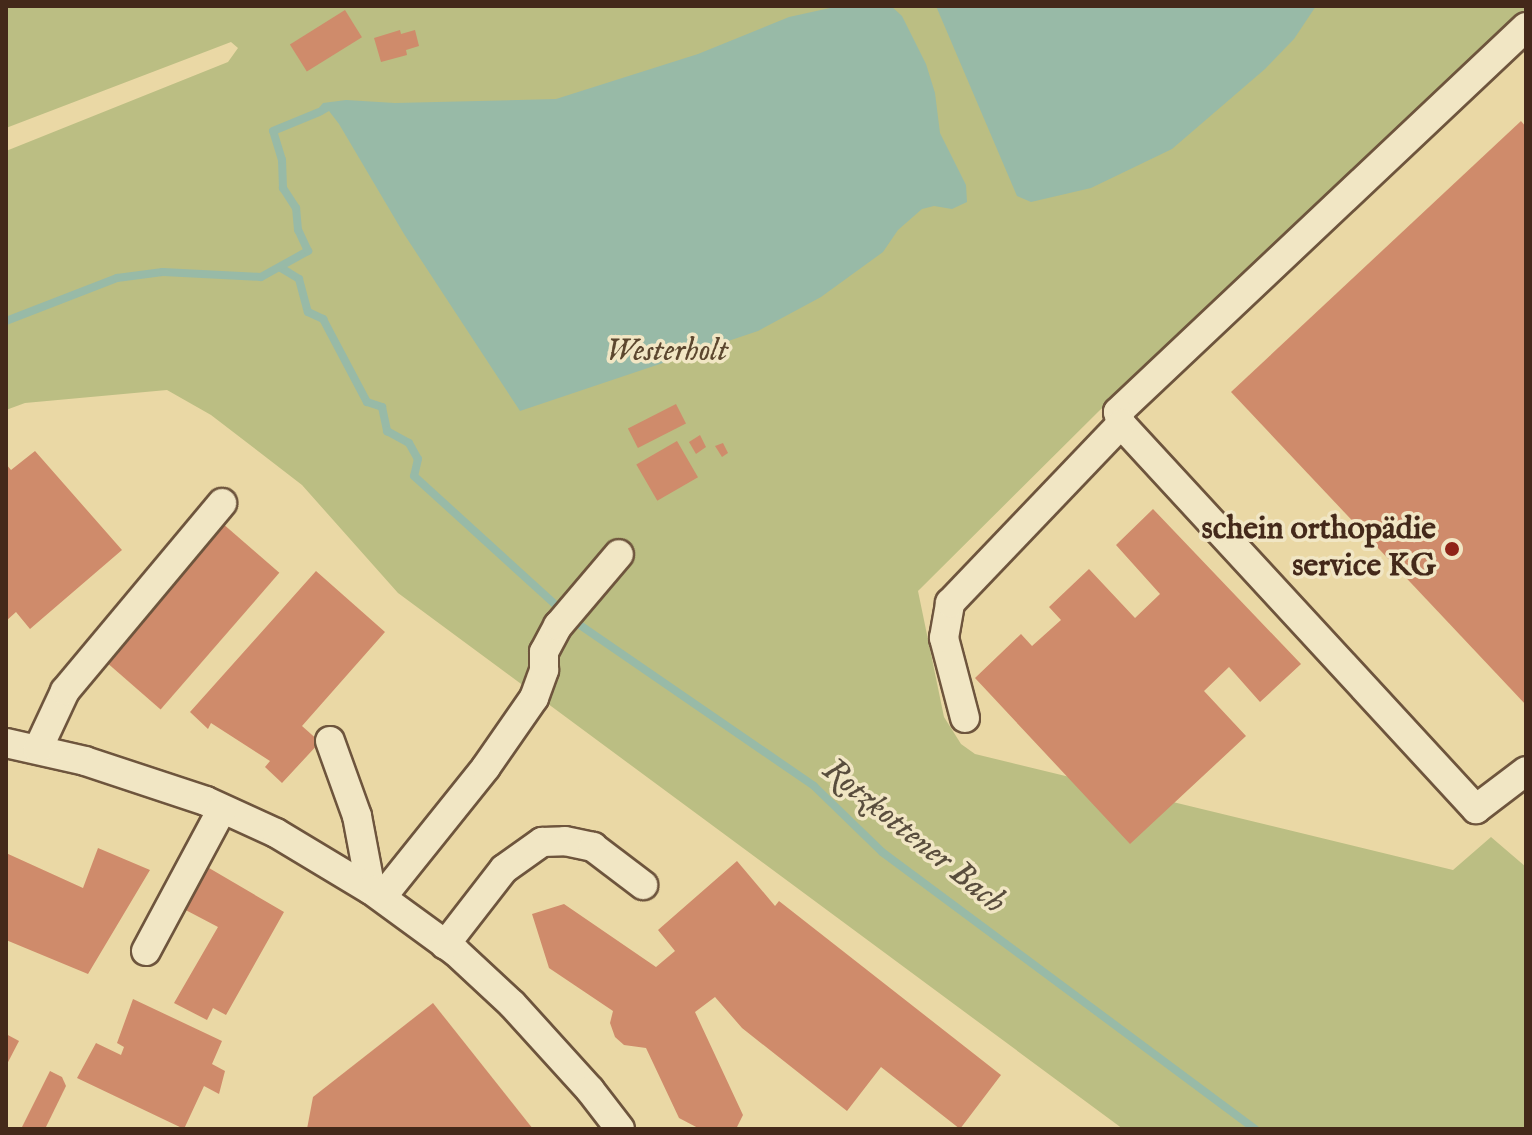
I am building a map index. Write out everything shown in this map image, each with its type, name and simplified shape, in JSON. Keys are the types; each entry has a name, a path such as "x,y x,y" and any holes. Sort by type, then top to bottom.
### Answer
{"street":[{"path":"1526,27 1118,412 1121,424 1476,809 1526,771"},
{"path":"965,718 944,638 950,603 1121,424"},
{"path":"38,749 65,691 222,503"},
{"path":"376,894 486,767 534,698 544,670 544,652 558,626 574,602 619,554"},
{"path":"330,741 357,816 376,894"},
{"path":"6,743 126,773 222,809 276,833 376,894 445,945 542,1034 620,1129"},
{"path":"146,951 222,809"},
{"path":"445,945 504,869 542,842 565,841 593,847 643,885"}],"green space":[{"name":"Westerholt","path":"6,6 1526,6 1526,13 1289,238 1099,411 918,591 944,717 961,744 975,754 1453,870 1491,837 1526,867 1526,1129 1123,1129 398,593 302,485 211,415 167,390 25,403 6,410 6,151 228,62 238,48 231,42 6,128"}],"shaded area":[{"path":"839,6 891,6 902,16 926,64 935,93 940,133 966,185 967,202 952,209 934,206 922,209 898,230 883,252 821,297 758,331 520,411 404,234 339,124 329,111 322,115 318,109 323,103 346,100 395,103 556,99 698,54 789,17"},
{"path":"936,6 1316,6 1294,39 1265,69 1172,149 1091,188 1031,202 1017,196"}],"building":[{"path":"345,10 362,37 307,72 290,44"},
{"path":"400,30 401,34 415,30 419,46 406,50 407,55 381,62 374,38"},
{"name":"schein orthopädie service KG","path":"1521,121 1526,127 1526,705 1231,392"},
{"path":"676,404 686,424 638,448 628,429"},
{"path":"700,435 706,447 696,454 689,442"},
{"path":"677,441 698,477 657,501 636,465"},
{"path":"723,443 728,453 722,457 715,446"},
{"path":"35,451 122,550 30,629 16,612 6,621 6,464 11,470"},
{"path":"1153,509 1301,664 1260,702 1229,667 1204,691 1246,736 1130,844 975,678 1021,634 1032,646 1061,620 1049,607 1089,569 1135,618 1160,594 1116,545"},
{"path":"222,523 279,573 161,709 103,660"},
{"path":"316,571 385,632 302,726 320,742 282,783 265,767 270,761 211,723 208,729 190,712"},
{"path":"98,848 150,870 88,974 6,940 6,853 83,888"},
{"path":"737,861 775,906 779,901 1001,1075 960,1129 881,1067 847,1111 742,1028 715,997 695,1012 743,1115 736,1129 700,1129 679,1118 646,1048 624,1045 615,1037 610,1023 613,1011 549,968 532,914 564,904 656,967 675,951 658,930"},
{"path":"209,868 284,912 226,1015 213,1008 207,1020 174,1003 218,927 178,906 198,871"},
{"path":"133,999 222,1041 212,1064 225,1071 219,1094 204,1086 184,1129 77,1078 96,1043 121,1055 124,1047 117,1043"},
{"path":"433,1003 533,1129 307,1129 313,1097"},
{"path":"6,1034 19,1041 6,1066"},
{"path":"50,1071 62,1077 66,1086 45,1129 21,1129"}],"waterway":[{"path":"6,321 117,278 163,272 261,277 308,251 298,230 296,208 283,188 282,160 273,131 319,112"},
{"name":"Rotzkottener Bach","path":"281,268 299,279 308,312 323,319 367,402 382,407 387,431 409,443 418,459 414,476 557,606"},
{"name":"Rotzkottener Bach","path":"574,621 814,786 882,852 1255,1129"}],"place":[{"name":"schein orthopädie service KG","path":"1452,549"}]}
